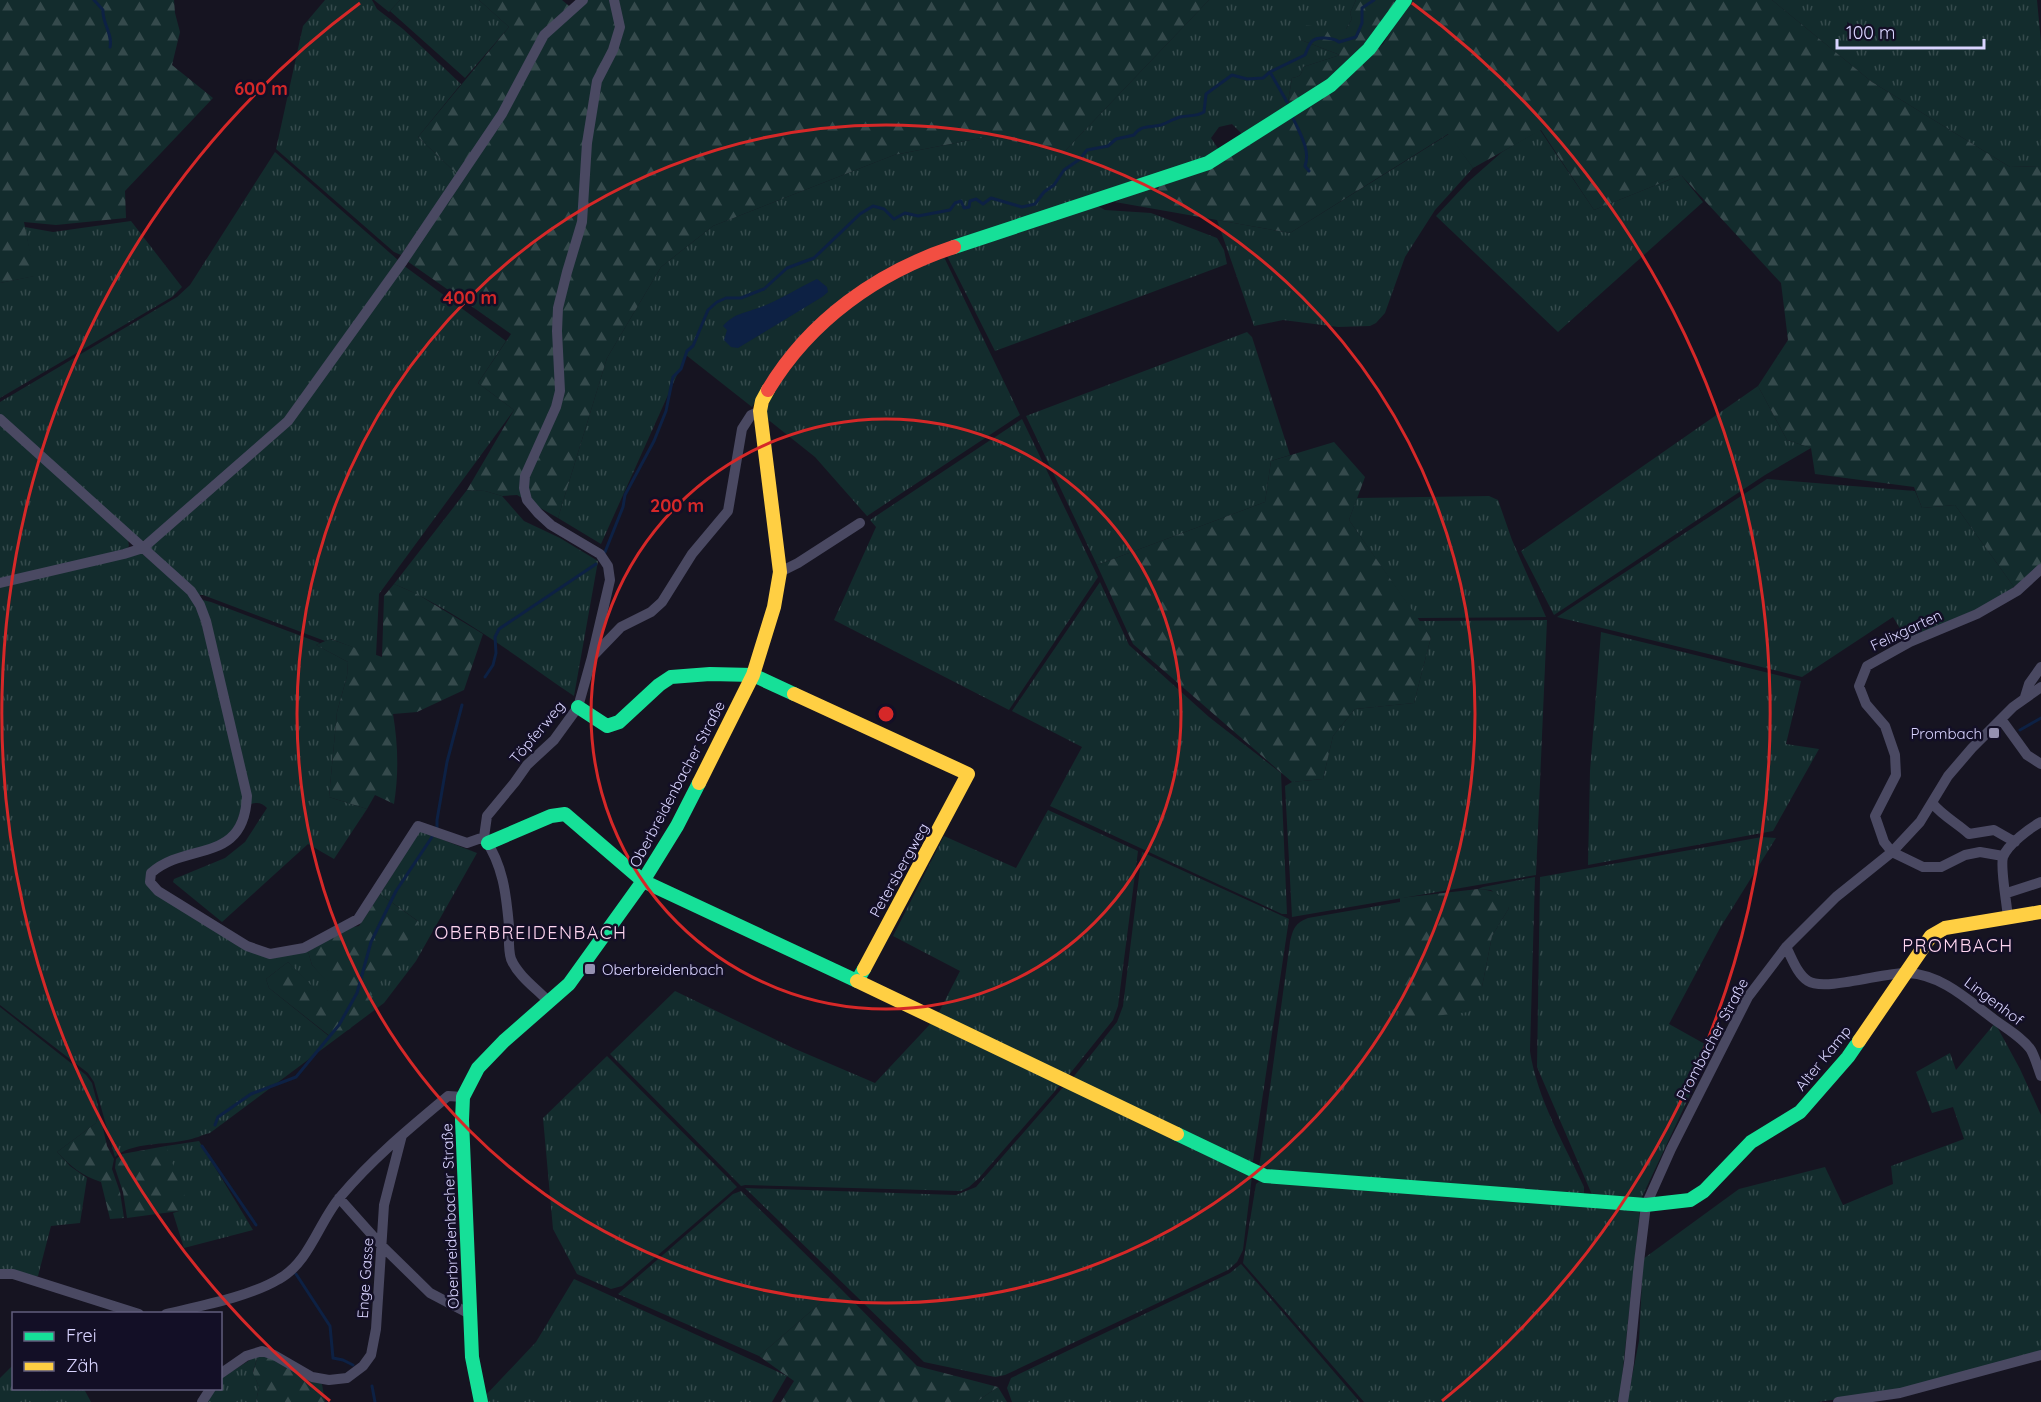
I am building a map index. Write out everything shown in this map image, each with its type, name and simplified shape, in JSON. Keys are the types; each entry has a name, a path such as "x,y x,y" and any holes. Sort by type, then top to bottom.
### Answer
{"street":[{"path":"0,583 143,548 288,421 403,261 502,114 544,35 583,0"},
{"path":"592,657 610,580 608,566 600,554 548,522 526,500 524,488 525,476 556,407 560,391 558,308 582,222 587,143 597,81 613,50 620,27 614,0"},
{"path":"760,411 767,392 789,360 834,313 856,295 893,272 937,253 1208,164 1331,85 1369,50 1405,0"},
{"name":"Töpferweg","path":"486,840 487,816 527,765 554,740 578,707 592,657 621,627 651,612 662,602 692,554 728,511 742,429 751,415 760,411"},
{"name":"Oberbreidenbacher Straße","path":"481,1401 472,1357 463,1097 478,1068 504,1041 569,984 644,881 676,826 753,675 774,607 780,572 760,411"},
{"path":"0,419 191,591 206,621 247,796 247,814 230,840 158,867 151,873 150,882 158,891 247,946 270,954 304,948 358,919 417,826 467,843 486,840 551,816 566,814 644,881 857,981"},
{"path":"780,572 860,523"},
{"name":"Felixgarten","path":"1892,852 1884,842 1875,816 1896,774 1895,755 1885,726 1866,704 1859,686 1867,666 1910,642 1977,614 2017,591 2041,569"},
{"path":"2025,697 2029,684 2041,667"},
{"path":"578,707 607,726 619,722 659,685 671,677 710,674 753,675"},
{"name":"Petersbergweg","path":"753,675 968,774 857,981"},
{"name":"Prombacher Straße","path":"1623,1402 1646,1205 1671,1149 1748,997 1786,947 1836,897 1892,852 1920,822 1948,776 2001,719 2025,697 2041,687"},
{"path":"2001,719 2027,755 2041,764"},
{"path":"1933,804 1969,834 1994,830 2015,842"},
{"path":"2008,918 2003,856 2028,829 2041,822"},
{"path":"486,840 495,854 502,876 507,901 511,958 519,971 549,1002"},
{"path":"1892,852 1923,867 1941,867 1965,855 1980,852 2003,856"},
{"path":"2007,893 2041,882"},
{"name":"Alter Kamp","path":"857,981 1265,1176 1646,1205 1690,1200 1704,1191 1751,1142 1800,1112 1848,1057 1931,936 1945,928 2041,912"},
{"name":"Lingenhof","path":"1786,947 1800,973 1809,982 1818,984 1866,980 1908,972 1934,979 1961,992 2031,1050 2041,1076"},
{"path":"173,1312 253,1290 280,1279 296,1266 339,1198 359,1176 448,1096 463,1097"},
{"name":"Enge Gasse","path":"222,1373 246,1356 262,1350 312,1377 329,1380 347,1378 363,1366 371,1355 376,1329 384,1205 402,1135"},
{"path":"339,1198 381,1245 430,1293 470,1314"},
{"path":"0,1274 13,1274 133,1312"},
{"path":"1838,1402 1909,1392 2041,1355"}],"green space":[{"path":"0,0 174,0 180,32 172,65 213,98 125,191 126,218 56,225 24,222 35,276 0,283"},
{"path":"325,0 372,0 377,9 403,29 461,84 418,137 457,174 401,255 394,252 276,149 303,26"},
{"path":"374,0 400,0 389,12"},
{"path":"400,0 479,0 509,27 465,78 390,11"},
{"path":"479,0 562,0 575,11 588,0 1209,0 1063,153 991,136 894,155 713,226 661,267 607,358 558,518 517,495 502,496 485,491 467,490 514,410 478,383 511,334 407,261 457,174 418,137 509,27"},
{"path":"1209,0 1356,0 1350,13 1352,19 1346,29 1329,29 1301,40 1340,55 1303,67 1300,75 1292,78 1287,108 1243,135 1232,124 1219,127 1211,138 1219,150 1191,163 926,252 781,360 752,407 686,355 601,544 558,518 607,358 661,267 713,226 894,155 991,136 1063,153"},
{"path":"1356,0 1400,0 1374,38 1322,84 1287,108 1292,78 1300,75 1303,67 1340,55 1301,40 1301,25 1346,29 1352,19 1350,13"},
{"path":"1410,0 1772,0 1872,82 2010,167 2041,166 2041,565 2014,587 1955,505 1922,508 1914,487 1815,474 1811,448 1787,440 1758,386 1788,340 1781,283 1681,175 1594,210 1541,130 1473,168 1448,134 1290,233 1115,202 1243,149 1328,94 1383,44"},
{"path":"1772,0 2037,0 2041,42 2041,166 2010,167 1872,82"},
{"path":"1540,130 1594,210 1681,175 1703,202 1558,332 1436,216 1468,182 1502,152"},
{"path":"1449,134 1473,168 1435,210 1405,257 1385,313 1376,323 1370,326 1338,327 1283,320 1254,326 1217,220 1290,233"},
{"path":"275,152 398,260 283,422 146,540 142,541 0,416 0,402 177,297 190,285"},
{"path":"1096,205 1105,210 1151,213 1217,238 1224,250 1227,264 995,351 946,254"},
{"path":"131,221 182,287 172,297 0,398 0,283 34,276 25,227 53,232"},
{"path":"943,255 1020,415 867,516 815,457 766,418 767,409 776,385 827,324 883,283"},
{"path":"403,265 506,341 478,383 514,410 379,594 376,656 331,639 325,641 203,595 197,595 149,547 275,436"},
{"path":"1247,332 1252,337 1290,455 1271,461 1265,502 1097,565 1026,416"},
{"path":"1758,386 1787,440 1811,448 1765,475 1554,615 1521,551"},
{"path":"1022,419 1098,577 1009,710 834,620 876,527 870,520"},
{"path":"0,424 128,539 129,546 126,549 0,581"},
{"path":"1334,442 1365,477 1349,520 1431,637 1414,703 1355,709 1333,736 1323,779 1292,782 1133,644 1097,565 1265,502 1271,461"},
{"path":"1767,479 1915,491 1922,508 1955,505 2014,587 1997,600 1907,640 1893,617 1802,677 1557,617"},
{"path":"467,490 485,491 502,496 524,521 560,538 598,561 574,696 463,621 417,594 394,584"},
{"path":"1489,496 1498,500 1512,540 1546,617 1417,618 1349,520 1357,498"},
{"path":"140,552 185,590 198,609 246,797 231,837 169,861 149,882 262,954 307,948 312,965 329,983 329,990 319,994 288,962 266,979 269,988 330,1037 418,921 380,894 420,831 477,853 416,961 384,1003 210,1133 187,1140 139,1146 115,1157 94,1082 88,1073 0,1005 0,585"},
{"path":"1100,582 1129,645 1209,717 1281,773 1287,914 1282,914 1050,806 1082,747 1012,711"},
{"path":"394,584 417,594 483,634 464,690 417,712 393,714 397,759 394,804 375,795 367,809 329,797 337,712 347,676 348,662 316,645 330,639 382,657 384,596"},
{"path":"199,599 320,643 316,645 348,662 347,676 337,712 329,797 367,809 334,859 308,844 222,922 173,882 174,879 225,858 245,842 267,808 260,803 251,804"},
{"path":"1547,620 1536,875 1292,917 1285,786 1292,782 1323,779 1333,736 1355,709 1414,703 1431,637 1419,621"},
{"path":"1601,632 1801,681 1786,744 1819,749 1773,831 1588,865 1590,771"},
{"path":"1048,810 1138,851 1118,1006 1113,1020 1068,1076 937,1016 960,971 893,936 944,836 1016,868"},
{"path":"1762,837 1776,838 1720,928 1669,1024 1712,1048 1641,1199 1593,1197 1537,1067 1540,877"},
{"path":"1142,852 1289,919 1253,1161 1250,1163 1071,1080 1117,1022 1123,1006"},
{"path":"1535,877 1530,1051 1545,1104 1584,1187 1584,1195 1259,1168 1290,942 1297,924 1308,918 1400,902 1400,1020 1482,987 1492,936 1509,908 1491,890 1478,889"},
{"path":"1478,889 1489,890 1497,894 1509,908 1492,936 1482,987 1469,1012 1400,1020 1400,898"},
{"path":"380,894 419,922 350,1029 331,1037 269,988 266,979 288,962 319,993 328,990 328,983 312,965 307,948 359,926"},
{"path":"675,991 793,1048 875,1083 934,1020 1062,1083 979,1178 961,1191 741,1186 610,1054"},
{"path":"0,1007 86,1075 92,1083 98,1106 96,1123 57,1152 70,1166 87,1178 80,1223 51,1226 38,1276 24,1277 0,1273"},
{"path":"1995,1023 2041,1115 2041,1352 1891,1392 1817,1402 1627,1402 1639,1341 1643,1259 1739,1189 1825,1167 1843,1205 1893,1184 1891,1166 1964,1139 1953,1107 1932,1113 1916,1072 1950,1053 1956,1070"},
{"path":"607,1056 737,1187 622,1286 611,1289 577,1274 553,1229 543,1118"},
{"path":"1065,1085 1252,1176 1243,1250 1237,1262 1228,1270 1005,1375 995,1377 924,1362 745,1188 956,1195 976,1187"},
{"path":"98,1106 107,1146 114,1159 112,1169 120,1192 124,1218 110,1219 101,1182 77,1170 57,1152 96,1123"},
{"path":"199,1141 253,1230 184,1248 173,1213 179,1211 166,1146"},
{"path":"166,1146 185,1197 179,1211 127,1218 123,1192 115,1168 116,1159 122,1154"},
{"path":"1262,1179 1640,1209 1620,1397 1617,1402 1364,1402 1243,1263 1256,1184"},
{"path":"741,1191 839,1287 759,1356 618,1294 733,1194"},
{"path":"1241,1264 1360,1402 1012,1402 1007,1388 1011,1378 1230,1273"},
{"path":"574,1279 787,1376 772,1402 487,1402 485,1396 536,1342"},
{"path":"839,1287 917,1366 998,1387 976,1402 781,1402 794,1381 759,1356"},
{"path":"265,1354 322,1384 325,1402 256,1402 259,1387 253,1373 258,1355"},
{"path":"258,1355 253,1372 259,1387 256,1402 206,1402 213,1390 222,1390 222,1377"},
{"path":"12,1366 12,1390 85,1390 91,1402 0,1402 0,1378"},
{"path":"998,1387 1007,1402 976,1402"}],"water":[{"path":"817,279 827,287 828,292 822,297 738,348 731,347 724,340 727,330 723,326 731,318 775,301"}],"waterway":[{"path":"94,0 103,10 111,42 110,47"},
{"path":"605,552 623,507 625,495 654,441 666,411 673,377 681,369 687,351 693,346 708,310 717,302 726,298 741,298 764,289 787,268 814,258 860,214 873,206 884,209 894,219 905,213 918,216 950,210 955,203 961,201 964,208 969,207 970,201 976,199 983,204 991,198 1022,207 1035,204 1044,192 1054,185 1064,170 1080,159 1087,150 1108,146 1116,139 1134,135 1143,128 1161,125 1180,117 1201,114 1204,112 1206,94 1232,75 1247,79 1263,78 1270,72 1305,55 1314,40 1325,38 1339,42 1356,37 1362,23 1362,8 1374,0"},
{"path":"1270,72 1287,102"},
{"path":"1293,118 1305,147 1305,166 1309,171"},
{"path":"485,677 493,665 496,653 495,637 499,629 596,564"},
{"path":"437,828 447,762 462,705"},
{"path":"2020,730 2041,718"},
{"path":"215,1125 218,1117 251,1094 296,1077 339,1025 357,993 371,942 396,891 432,837"},
{"path":"202,1146 256,1225"},
{"path":"296,1274 330,1326 333,1358 353,1365"},
{"path":"372,1386 375,1402"}],"traffic: fast":[{"path":"954,247 1208,163 1331,85 1369,49 1405,0"},
{"path":"578,707 607,726 619,722 659,685 671,677 710,674 753,675 794,694"},
{"path":"481,1402 472,1357 463,1097 478,1068 504,1041 569,984 643,881 677,826 699,783"},
{"path":"488,843 551,816 565,814 643,881 857,981 864,969"},
{"path":"1177,1134 1265,1176 1646,1205 1690,1200 1704,1191 1751,1142 1800,1112 1859,1041"}],"traffic: slow":[{"path":"699,783 753,675 774,607 780,572 760,411 768,390"},
{"path":"794,694 968,774 864,969"},
{"path":"1859,1041 1931,936 1945,928 2041,912"},
{"path":"857,981 1177,1134"}],"traffic: jam":[{"path":"768,390 804,342 848,302 899,270 954,247"}],"place":[{"name":"Prombach","path":"1994,733"},
{"name":"Oberbreidenbach","path":"590,969"}],"district":[{"name":"OBERBREIDENBACH","path":"531,932"},
{"name":"PROMBACH","path":"1958,945"}]}
